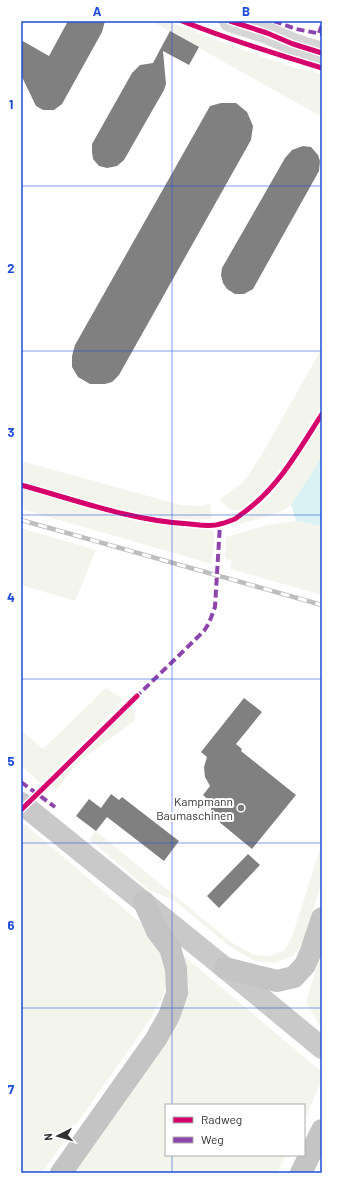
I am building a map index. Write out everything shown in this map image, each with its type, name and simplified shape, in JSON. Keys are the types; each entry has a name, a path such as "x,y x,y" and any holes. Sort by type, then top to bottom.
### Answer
{"highway":[{"path":"61,1173 156,1039 169,1016 177,992 176,969 170,948 157,931 144,902"},
{"path":"225,968 277,981 294,977 308,958 322,918"},
{"path":"301,1173 322,1130"}],"main road":[{"path":"21,803 322,1048"}],"street":[{"path":"230,21 322,53"}],"shaded area":[{"path":"151,21 167,21 254,54 296,68 322,74 322,117"},
{"path":"322,348 322,405 295,448 269,482 259,493 239,510 236,511 231,509 220,499 241,484 250,473"},
{"path":"322,422 322,457 291,505 281,512 230,527 269,497 290,470"},
{"path":"322,457 322,526 296,521 291,505"},
{"path":"21,461 181,505 202,506 210,503 212,519 174,519 137,514 21,481"},
{"path":"21,489 144,523 213,530 214,539 212,564 21,509"},
{"path":"296,521 322,526 322,595 230,569 232,561 225,558 226,537 267,525"},
{"path":"21,528 96,550 75,601 21,585"},
{"path":"106,688 124,700 41,784 21,765 21,730 43,749"},
{"path":"131,707 135,714 133,722 81,760 57,789 52,785"},
{"path":"21,821 149,930 162,954 167,973 164,994 152,1017 42,1173 21,1173"},
{"path":"96,831 231,942 254,955 270,956 285,950 292,937 322,843 322,882 303,942 293,956 274,963 255,961 229,946 174,900 150,891 89,839"},
{"path":"322,950 322,1026 318,1023 306,1002"},
{"path":"183,955 322,1072 322,1079 305,1118 305,1104 165,1104 165,1156 286,1156 277,1173 72,1173 173,1031"}],"building":[{"path":"68,21 105,21 102,32 62,104 54,110 43,110 36,106 21,75 21,40 49,56"},
{"path":"170,31 199,47 189,65 163,51 166,84 164,90 124,160 117,166 107,168 99,166 93,159 92,144 132,73 140,65 153,63"},
{"path":"221,103 236,103 247,112 253,126 251,140 119,375 112,382 105,384 90,384 78,377 72,367 72,356 75,345 210,106"},
{"path":"303,146 311,147 318,155 320,161 319,171 253,289 244,294 235,294 227,289 223,283 221,275 222,268 285,158 292,150"},
{"path":"244,698 262,712 236,744 242,749 241,751 296,795 252,849 212,816 210,801 203,795 210,786 205,777 204,767 207,757 201,752"},
{"path":"111,794 119,800 122,797 179,841 164,861 107,817 96,831 76,816 89,799 101,808"},
{"path":"248,854 260,865 219,908 207,896"}],"railway":[{"path":"21,520 322,605"}],"marked path":[{"path":"274,21 296,29 322,34"},
{"path":"319,33 322,25"},
{"path":"135,698 204,631 209,623 215,607 220,524"},
{"path":"21,782 55,807"}],"cycle path":[{"path":"182,21 252,46 322,68"},
{"path":"230,21 322,53"},
{"path":"21,485 104,509 147,519 209,526 226,523 235,519 247,510 270,489 289,465 322,414"},
{"path":"21,810 137,696"}],"place":[{"name":"Kampmann Baumaschinen","path":"241,808"}]}
